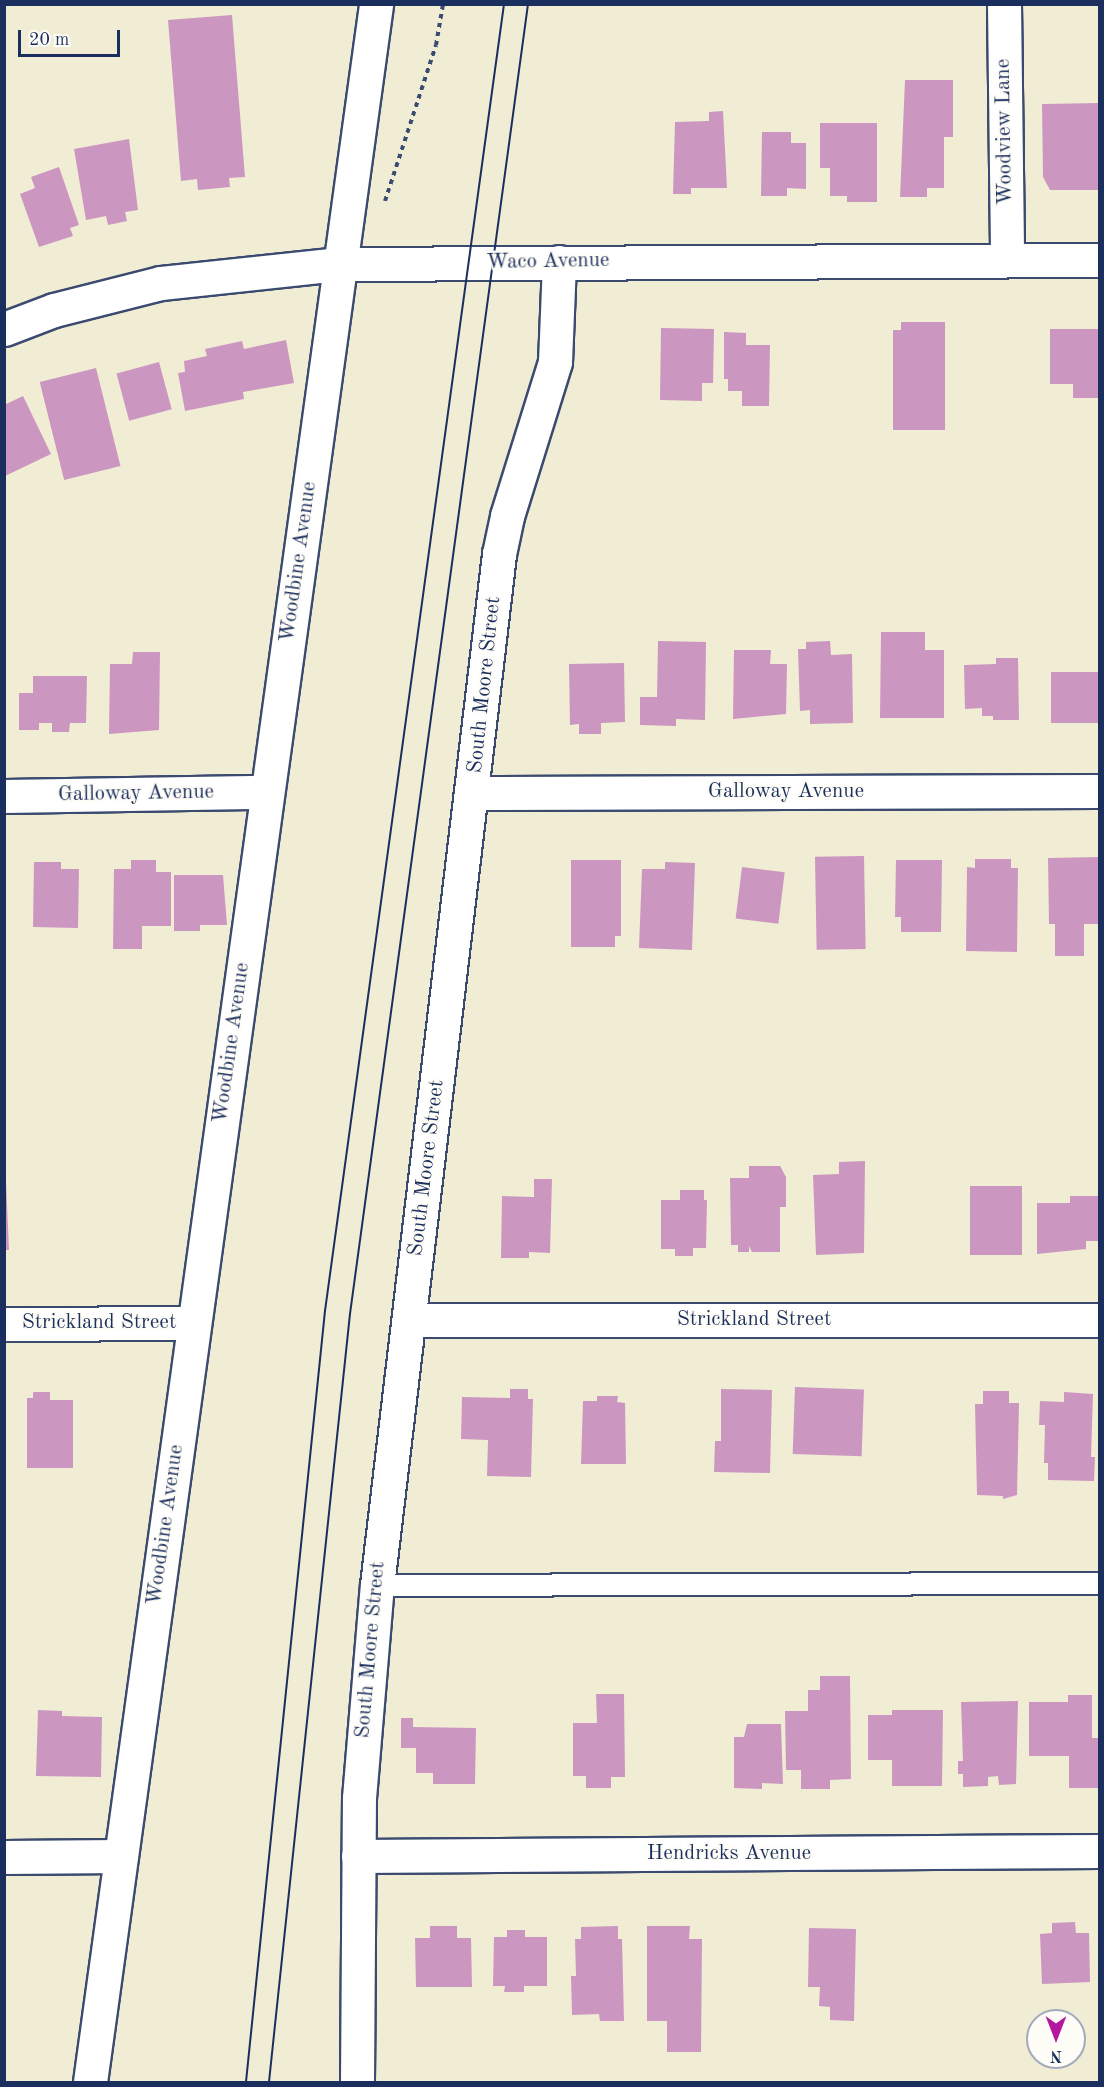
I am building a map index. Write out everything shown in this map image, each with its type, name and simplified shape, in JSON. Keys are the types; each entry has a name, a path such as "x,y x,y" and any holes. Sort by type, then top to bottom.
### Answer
{"street":[{"name":"Woodbine Avenue","path":"90,2082 376,4"},
{"name":"Woodview Lane","path":"1004,4 1007,260"},
{"name":"Waco Avenue","path":"4,329 54,310 161,283 340,264 1100,260"},
{"name":"South Moore Street","path":"357,2082 358,1856 364,1707 376,1585 501,545 555,362 558,262"},
{"name":"Galloway Avenue","path":"473,793 1100,791"},
{"name":"Galloway Avenue","path":"4,795 267,792"},
{"name":"Strickland Street","path":"409,1320 1100,1320"},
{"name":"Strickland Street","path":"4,1324 194,1323"},
{"name":"Hendricks Avenue","path":"358,1856 1100,1851"},
{"path":"4,1857 121,1856"}],"lane":[{"path":"376,1585 1100,1583"}],"path":[{"path":"383,206 436,45 442,4"}],"building":[{"path":"232,15 245,177 229,178 230,187 198,190 197,179 181,181 168,20"},
{"path":"905,80 953,80 953,137 944,137 944,188 927,188 927,197 900,197"},
{"path":"1100,103 1100,190 1050,190 1043,177 1042,104"},
{"path":"723,111 727,188 691,188 691,194 673,194 675,122 709,121 709,112"},
{"path":"820,123 877,123 877,202 847,202 847,196 830,196 830,168 820,168"},
{"path":"762,132 791,132 791,143 806,143 806,189 787,188 787,196 761,196"},
{"path":"129,139 138,210 125,212 127,221 108,225 106,216 86,220 74,149"},
{"path":"59,167 79,225 70,228 73,236 39,247 20,194 35,188 31,177"},
{"path":"901,322 945,322 945,430 893,430 893,330 901,330"},
{"path":"661,328 714,329 713,383 702,383 702,401 660,400"},
{"path":"1050,329 1100,329 1100,398 1073,398 1073,384 1050,384"},
{"path":"724,332 746,333 746,345 770,345 769,406 742,406 742,391 728,391 728,379 724,379"},
{"path":"286,340 294,383 243,392 244,399 185,411 178,373 185,372 184,361 207,356 205,349 242,341 244,349"},
{"path":"159,362 172,409 129,421 116,373"},
{"path":"96,368 120,466 64,480 40,382"},
{"path":"23,396 51,454 5,476 4,405"},
{"path":"881,632 925,632 925,650 944,650 944,718 880,718"},
{"path":"658,641 706,642 705,720 676,719 676,726 640,725 640,697 657,697"},
{"path":"830,641 831,655 852,654 853,723 810,724 810,710 800,711 798,649 806,649 806,642"},
{"path":"734,650 771,650 770,664 787,664 786,714 733,719"},
{"path":"133,652 160,652 159,730 109,734 110,664 132,664"},
{"path":"996,658 1018,658 1019,720 993,720 993,716 982,716 982,708 965,709 964,665 996,664"},
{"path":"624,663 625,722 601,723 601,734 579,734 579,724 570,725 569,664"},
{"path":"1051,672 1100,672 1100,723 1051,723"},
{"path":"33,676 87,676 86,723 70,723 69,732 52,732 52,723 39,723 39,730 19,730 19,693 33,693"},
{"path":"864,856 866,949 817,950 815,857"},
{"path":"1100,857 1100,924 1084,924 1084,956 1055,956 1055,924 1049,924 1048,858"},
{"path":"975,859 1011,859 1011,868 1018,868 1017,952 966,951 967,867 975,868"},
{"path":"131,860 156,860 156,872 171,872 171,926 142,926 142,949 113,949 114,869 131,869"},
{"path":"571,860 621,860 621,936 615,936 615,947 571,947"},
{"path":"896,860 942,860 941,932 901,932 901,917 895,917"},
{"path":"34,862 61,862 61,869 79,869 78,928 33,927"},
{"path":"665,862 695,863 692,950 639,948 642,869 665,869"},
{"path":"742,867 785,872 778,924 736,919"},
{"path":"174,875 223,875 227,925 200,925 200,931 174,931"},
{"path":"865,1161 864,1253 816,1255 813,1175 839,1174 839,1162"},
{"path":"749,1166 780,1166 786,1177 786,1207 780,1207 780,1252 752,1252 749,1246 749,1252 738,1252 738,1245 731,1245 730,1178 749,1178"},
{"path":"534,1179 552,1179 550,1253 529,1252 529,1258 501,1258 502,1196 534,1197"},
{"path":"4,1181 6,1181 9,1250 4,1250"},
{"path":"970,1186 1022,1186 1022,1255 970,1255"},
{"path":"680,1190 704,1190 704,1200 707,1200 706,1248 693,1248 693,1256 675,1256 675,1249 661,1249 661,1200 680,1200"},
{"path":"1070,1196 1099,1196 1099,1241 1086,1241 1086,1249 1037,1254 1037,1203 1070,1203"},
{"path":"795,1387 864,1389 862,1456 793,1454"},
{"path":"510,1389 528,1389 528,1399 533,1399 531,1477 487,1476 488,1440 461,1439 462,1397 510,1398"},
{"path":"721,1389 772,1390 770,1473 714,1472 715,1441 721,1441"},
{"path":"983,1391 1009,1391 1009,1403 1019,1403 1017,1495 1003,1499 1003,1496 977,1495 975,1404 983,1404"},
{"path":"33,1392 50,1392 50,1400 73,1400 73,1468 27,1468 27,1398 33,1398"},
{"path":"1064,1392 1093,1394 1091,1457 1095,1457 1094,1481 1048,1480 1048,1463 1044,1463 1045,1425 1039,1425 1040,1401 1064,1402"},
{"path":"597,1396 618,1396 617,1402 625,1403 626,1464 581,1464 583,1401 597,1401"},
{"path":"820,1676 850,1676 851,1779 830,1780 830,1789 801,1789 801,1770 786,1770 785,1711 808,1711 808,1690 820,1690"},
{"path":"596,1694 624,1694 625,1777 611,1777 611,1788 586,1788 586,1776 573,1776 573,1723 597,1723"},
{"path":"1068,1695 1092,1695 1092,1738 1099,1738 1099,1788 1069,1788 1069,1756 1029,1756 1029,1702 1068,1702"},
{"path":"1018,1701 1016,1784 999,1785 998,1776 988,1777 988,1786 963,1787 963,1774 958,1774 958,1761 963,1761 961,1702"},
{"path":"38,1710 62,1711 62,1716 102,1717 101,1777 36,1776"},
{"path":"892,1710 943,1710 942,1786 892,1786 892,1760 868,1760 868,1715 892,1715"},
{"path":"401,1718 413,1718 413,1727 476,1728 475,1784 433,1784 433,1773 416,1773 416,1748 401,1748"},
{"path":"747,1724 781,1724 783,1784 762,1783 762,1789 734,1788 734,1737 744,1737"},
{"path":"1075,1922 1076,1933 1089,1933 1090,1982 1042,1984 1040,1934 1052,1933 1052,1923"},
{"path":"430,1926 457,1926 457,1938 471,1938 472,1987 416,1987 415,1938 430,1938"},
{"path":"618,1926 618,1939 622,1939 624,2021 600,2021 599,2014 572,2015 571,1976 576,1976 575,1939 581,1939 581,1927"},
{"path":"647,1926 690,1926 689,1939 702,1939 701,2052 667,2052 667,2021 647,2021"},
{"path":"809,1928 856,1929 854,2021 830,2020 830,2007 819,2006 820,1987 808,1987"},
{"path":"507,1930 525,1930 525,1937 547,1937 547,1986 524,1986 524,1992 504,1992 505,1986 493,1986 494,1937 507,1937"}],"tram line":[{"path":"246,2082 325,1311 504,4"},
{"path":"269,2082 350,1314 528,4"}]}
